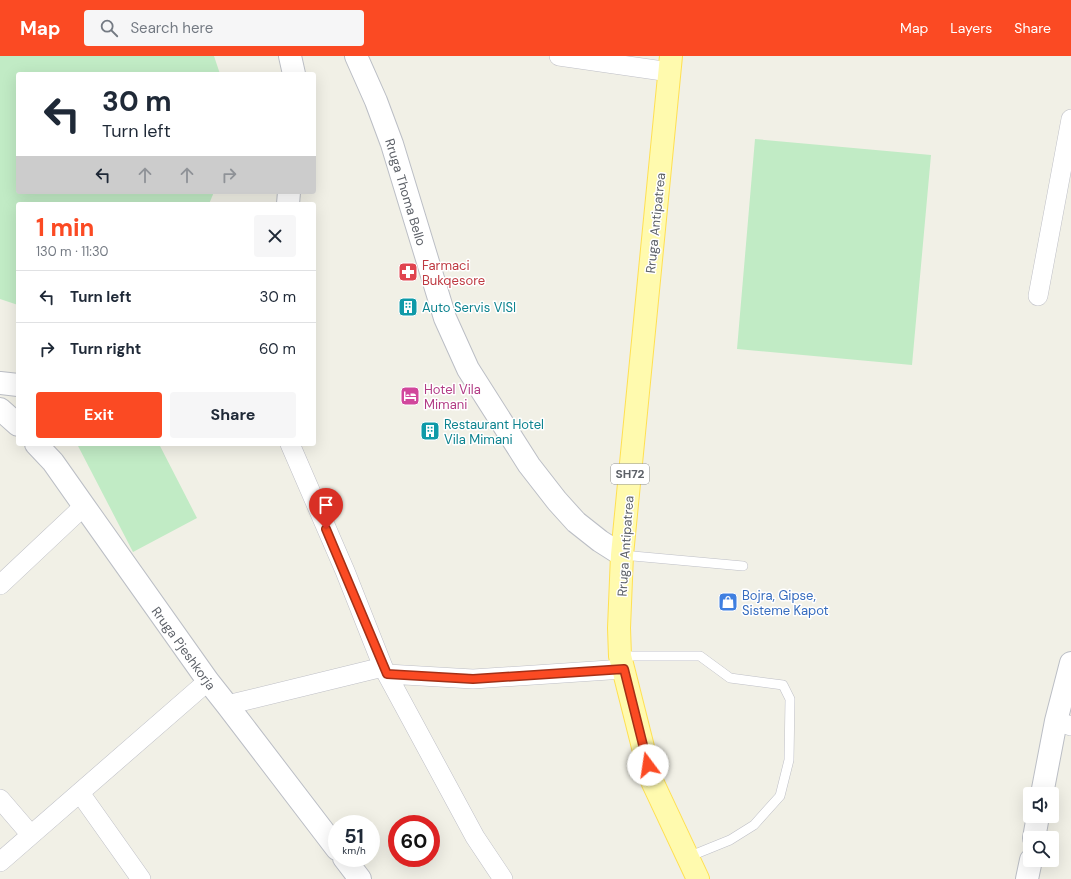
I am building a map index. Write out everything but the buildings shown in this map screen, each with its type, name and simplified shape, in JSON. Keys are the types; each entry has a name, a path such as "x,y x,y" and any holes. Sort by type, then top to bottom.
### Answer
{"main road":[{"name":"Rruga Antipatrea","path":"670,64 622,555 619,628 622,663 651,779 698,879"}],"street":[{"path":"290,56 294,72"},
{"name":"Rruga Thoma Bello","path":"356,56 376,101 392,144 445,318 468,369 529,465 557,501 576,522 600,541 622,555"},
{"path":"559,56 670,64"},
{"path":"1038,296 1071,119"},
{"path":"0,383 16,385"},
{"path":"0,408 16,423"},
{"name":"Rruga Pjeshkorja","path":"38,446 52,462 84,506 208,681 328,837"},
{"path":"291,446 385,671 475,837 503,879"},
{"path":"0,585 84,506"},
{"path":"227,705 385,671 473,679 622,663"},
{"path":"1044,787 1064,724 1071,663"},
{"path":"0,862 208,681"},
{"path":"80,793 141,879"},
{"path":"0,799 31,835"},
{"path":"351,867 360,879"},
{"path":"1027,879 1030,867"}],"lane":[{"path":"622,555 743,566"},
{"path":"622,663 700,656 730,678 784,685 790,699 788,760 780,796 754,825 730,840 688,857"}],"green space":[{"path":"0,56 214,56 219,72 16,72 16,194 213,194 210,202 16,202 16,304 0,299"},
{"path":"755,139 931,155 912,365 737,349"},
{"path":"78,446 160,446 197,518 133,552"}],"place":[{"name":"Farmaci Bukqesore","path":"408,272"},
{"name":"Auto Servis VISI","path":"408,307"},
{"name":"Hotel Vila Mimani","path":"410,396"},
{"name":"Restaurant Hotel Vila Mimani","path":"430,431"},
{"name":"Bojra, Gipse, Sisteme Kapot","path":"728,602"}],"route":[{"path":"326,529 387,674 473,679 624,669 648,765"}]}
